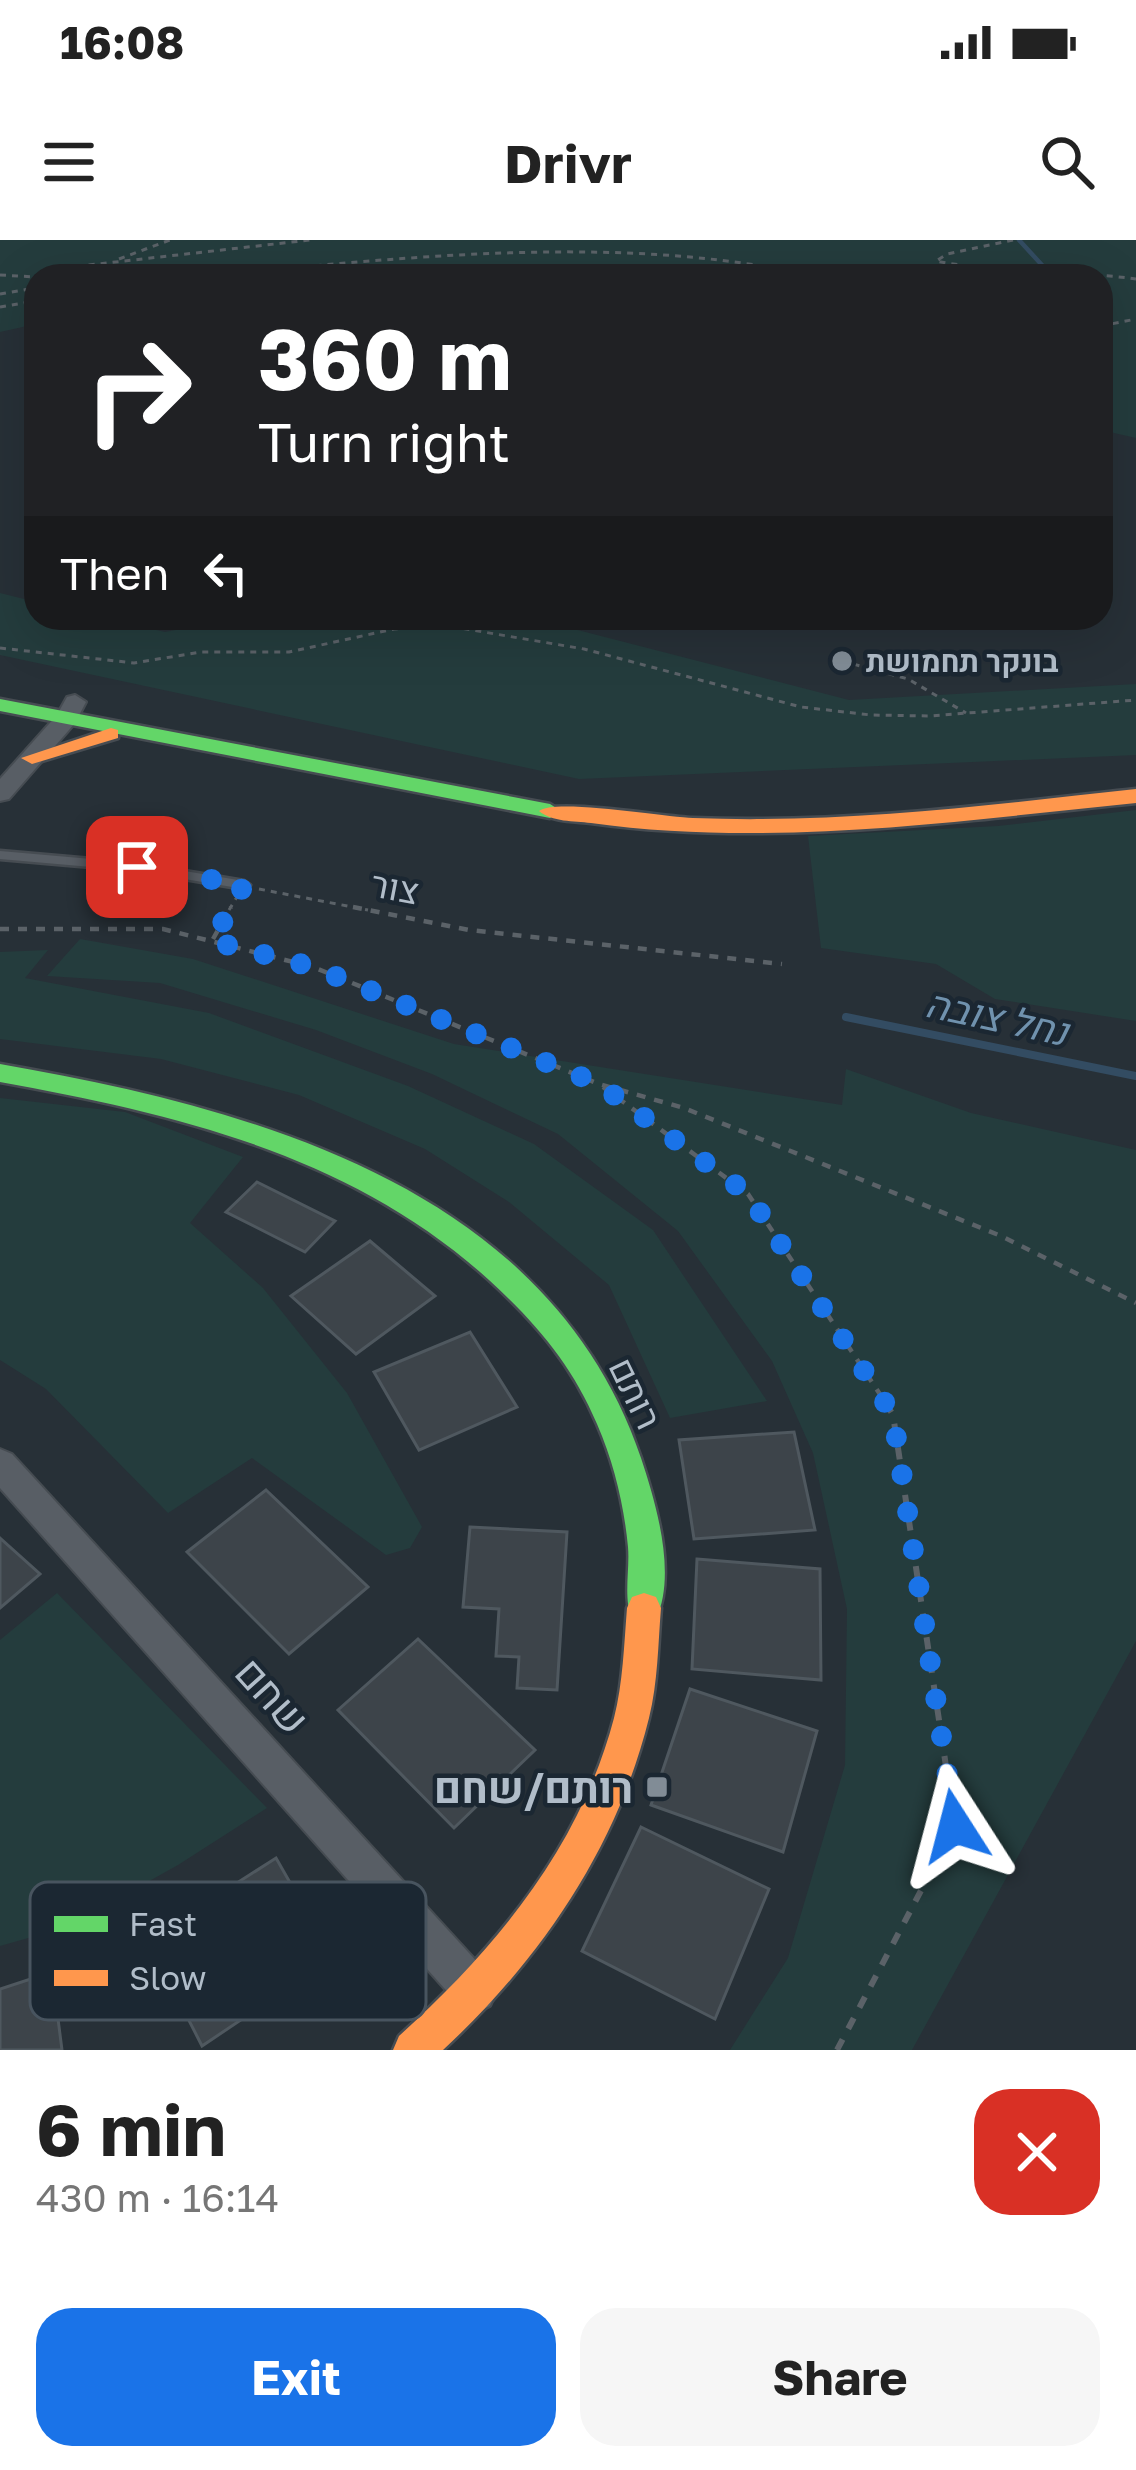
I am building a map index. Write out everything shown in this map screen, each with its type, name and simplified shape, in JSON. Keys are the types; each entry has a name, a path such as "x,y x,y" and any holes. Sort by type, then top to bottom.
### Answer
{"main road":[{"path":"0,688 135,731 557,812 651,823 822,822 1136,796"},
{"path":"0,706 65,712 637,805 755,810 1090,800"},
{"path":"0,706 18,722 27,753 135,731"},
{"name":"רותם","path":"0,1073 81,1082 168,1100 250,1125 398,1193 514,1276 554,1319 604,1396 636,1480 650,1568 645,1661 622,1755 581,1850 520,1941 443,2026 413,2050"}],"street":[{"path":"0,794 27,753 65,712"},
{"path":"0,773 27,753"},
{"name":"שחם","path":"0,1464 377,1882"},
{"name":"שחם","path":"426,1936 475,1990"}],"lane":[{"path":"0,855 137,867 244,885"}],"path":[{"path":"103,264 170,240"},
{"path":"103,264 310,240"},
{"path":"952,264 936,261 947,254 1013,240"},
{"path":"316,264 536,244"},
{"path":"786,262 790,264"},
{"path":"0,648 134,663 201,652 289,652 389,630"},
{"path":"472,630 584,649 801,707 871,715 1136,700"},
{"path":"842,661 882,667 926,684 967,713"},
{"path":"212,941 244,885"},
{"name":"צור","path":"244,885 424,923 782,964"},
{"path":"0,929 164,929 313,967 599,1084 684,1108 980,1228 1136,1303"},
{"path":"599,1084 748,1194 893,1415 955,1826 837,2050"}],"green space":[{"path":"0,240 1136,240 1136,438 1113,433 1113,264 24,264 24,327 0,332"},
{"path":"0,593 24,599 24,630 578,630 849,700 1136,684 1136,755 579,779 0,655"},
{"path":"1136,810 1136,1021 995,999 936,964 821,948 808,836 998,826"},
{"path":"80,939 193,959 454,1044 842,1105 846,1069 971,1113 1136,1150 1136,1641 912,2050 730,2050 788,1958 845,1765 847,1609 813,1453 772,1361 678,1231 558,1134 432,1074 316,1030 160,983 47,976"},
{"path":"48,950 25,978 209,1013 408,1086 534,1144 653,1230 767,1401 670,1418 609,1285 509,1202 425,1149 299,1095 161,1059 0,1039 0,952"},
{"path":"0,1098 125,1112 243,1157 190,1223 263,1288 347,1393 422,1527 410,1548 386,1555 252,1458 168,1513 46,1389 0,1360"},
{"path":"57,1593 267,1808 148,1882 30,1882 30,1937 0,1946 0,1640"}],"building":[{"path":"257,1182 335,1221 305,1252 226,1212"},
{"path":"370,1241 435,1296 356,1354 291,1296"},
{"path":"470,1332 517,1407 419,1450 374,1372"},
{"path":"794,1432 815,1530 694,1539 679,1440"},
{"path":"266,1490 368,1587 289,1654 187,1552"},
{"path":"470,1527 567,1532 557,1690 517,1688 519,1657 496,1656 499,1609 463,1607"},
{"path":"0,1538 40,1574 0,1608"},
{"path":"697,1559 820,1569 821,1680 692,1669"},
{"path":"418,1639 535,1750 454,1828 338,1710"},
{"path":"690,1689 817,1731 783,1852 651,1805"},
{"path":"641,1827 769,1889 715,2019 582,1951"},
{"path":"276,1858 290,1882 239,1882"},
{"path":"30,1979 30,2020 58,2020 62,2050 0,2050 0,1989"},
{"path":"189,2020 241,2020 202,2046"}],"waterway":[{"path":"1019,240 1041,264"},
{"name":"נחל צובה","path":"846,1017 1136,1076"}],"traffic: fast":[{"path":"0,705 550,811"},
{"path":"0,1073 140,1100 278,1141 407,1201 465,1242 564,1335 612,1422 631,1473 642,1527 644,1608"}],"traffic: slow":[{"path":"32,758 111,734"},
{"path":"550,811 621,821 768,826 917,818 1136,796"},
{"path":"413,2050 486,1980 575,1858 598,1813 632,1717 644,1608"}],"place":[{"name":"בונקר תחמושת","path":"842,661"},
{"name":"רותם/שחם","path":"657,1787"}],"route":[{"path":"137,867 244,885 212,941 313,967 599,1084 748,1194 893,1415 955,1826"}]}
